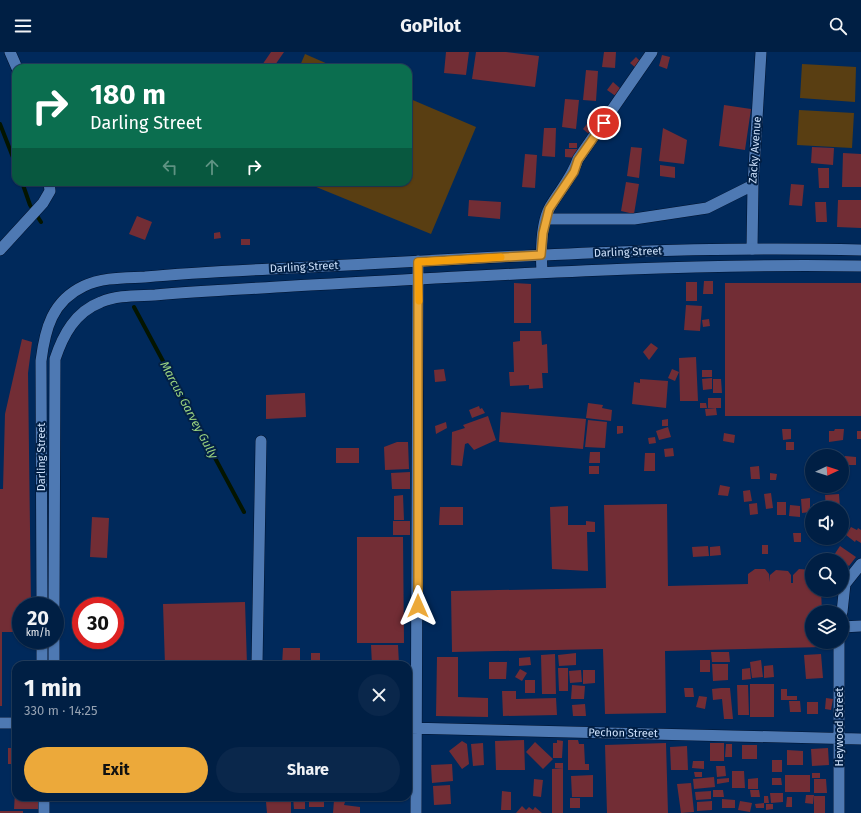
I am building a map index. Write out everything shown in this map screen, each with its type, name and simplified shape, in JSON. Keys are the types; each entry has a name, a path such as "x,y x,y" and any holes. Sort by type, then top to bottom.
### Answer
{"street":[{"path":"10,52 15,64"},
{"path":"542,272 541,255 546,219 549,209 574,172 578,160 652,52"},
{"name":"Zacky Avenue","path":"752,249 753,185 761,52"},
{"path":"546,219 634,219 707,208 753,185"},
{"path":"0,250 46,197 50,191 49,186"},
{"name":"Darling Street","path":"42,597 41,361 46,329 55,311 62,303 83,286 112,279 179,274 541,255 752,249 861,250"},
{"path":"416,813 412,728 418,484 418,262"},
{"name":"Darling Street","path":"54,597 55,359 60,344 76,319 102,301 117,298 180,292 419,280 542,272 724,265 861,266"},
{"path":"179,274 180,292"},
{"path":"257,661 261,441"},
{"path":"843,605 845,584 861,564"},
{"path":"849,627 861,626"},
{"path":"42,649 42,661"},
{"path":"54,649 54,661"},
{"name":"Heywood Street","path":"839,813 838,739 840,649"},
{"path":"0,723 12,723"},
{"name":"Pechon Street","path":"412,728 838,739 861,738"},
{"path":"44,801 44,813"}],"shaded area":[{"path":"305,54 328,64 301,64"},
{"path":"802,64 856,67 855,102 800,98"},
{"path":"412,100 476,127 431,234 314,186 412,186"},
{"path":"799,110 854,113 852,148 797,145"}],"building":[{"path":"271,52 284,52 276,64 263,64"},
{"path":"446,52 469,52 466,75 444,73"},
{"path":"476,52 506,52 539,56 535,87 472,79"},
{"path":"604,52 616,52 615,68 602,67"},
{"path":"662,55 670,57 667,69 659,66"},
{"path":"636,57 642,63 637,69 630,63"},
{"path":"586,70 598,71 596,101 583,100"},
{"path":"613,82 622,90 617,97 607,90"},
{"path":"565,99 579,100 576,129 562,127"},
{"path":"724,105 751,109 745,150 719,146"},
{"path":"593,116 600,121 590,135 583,129"},
{"path":"544,128 556,128 555,157 542,156"},
{"path":"663,128 687,140 684,164 659,161"},
{"path":"569,143 577,143 577,148 569,148"},
{"path":"631,147 642,148 639,178 627,176"},
{"path":"812,147 834,148 833,165 811,163"},
{"path":"565,149 578,149 578,158 565,157"},
{"path":"843,153 861,154 861,187 842,187"},
{"path":"525,154 537,155 535,188 522,187"},
{"path":"660,165 675,167 675,178 660,176"},
{"path":"818,168 829,168 829,188 819,188"},
{"path":"626,182 639,184 634,214 621,211"},
{"path":"791,184 804,185 802,206 789,205"},
{"path":"469,200 501,202 500,219 468,216"},
{"path":"838,200 861,200 861,228 837,227"},
{"path":"815,202 826,202 827,222 816,222"},
{"path":"137,216 152,222 145,240 129,234"},
{"path":"220,232 221,238 214,239 214,233"},
{"path":"241,239 250,239 250,245 241,245"},
{"path":"704,281 713,281 713,294 703,294"},
{"path":"686,282 697,282 697,301 686,301"},
{"path":"514,283 531,284 531,323 514,323"},
{"path":"725,283 861,283 861,416 725,416"},
{"path":"686,305 702,306 700,331 684,330"},
{"path":"709,319 710,326 703,327 702,320"},
{"path":"520,331 541,331 542,345 547,344 548,373 542,373 543,388 529,389 529,385 510,386 509,372 514,372 513,342 520,341"},
{"path":"22,339 32,342 28,373 31,597 12,597 12,632 2,632 2,706 0,706 0,489 3,489 5,414"},
{"path":"651,343 658,348 649,360 643,352"},
{"path":"696,357 698,401 680,401 679,358"},
{"path":"444,369 446,381 435,382 434,370"},
{"path":"672,369 679,372 675,381 668,378"},
{"path":"702,370 712,370 712,377 702,377"},
{"path":"712,378 712,389 703,390 702,379"},
{"path":"640,379 668,381 666,408 632,404 634,382 640,383"},
{"path":"713,379 721,379 722,393 713,393"},
{"path":"305,393 306,417 266,419 266,395"},
{"path":"708,398 721,398 721,408 708,408"},
{"path":"588,403 603,405 602,408 612,410 611,421 586,418"},
{"path":"700,403 706,403 707,408 700,408"},
{"path":"479,406 485,413 472,418 469,410"},
{"path":"716,408 717,415 706,416 705,409"},
{"path":"501,412 586,419 583,449 499,442"},
{"path":"488,416 496,440 474,450 468,443 465,444 462,466 451,465 452,432 465,428 463,425"},
{"path":"668,419 668,426 662,426 662,420"},
{"path":"588,420 607,422 605,448 585,447"},
{"path":"446,422 447,428 436,434 435,426"},
{"path":"617,426 623,426 623,433 617,434"},
{"path":"668,427 671,437 659,440 656,431"},
{"path":"782,429 791,429 791,439 783,440"},
{"path":"835,429 844,429 843,440 829,442 829,431 834,431"},
{"path":"857,431 861,431 861,439 857,439"},
{"path":"724,433 735,435 734,443 723,441"},
{"path":"655,437 656,443 649,444 648,438"},
{"path":"397,442 408,442 409,469 385,470 384,447"},
{"path":"786,442 794,442 794,450 786,450"},
{"path":"336,448 359,448 359,463 336,463"},
{"path":"673,448 674,456 665,457 664,449"},
{"path":"590,452 600,452 600,463 589,463"},
{"path":"645,453 655,453 655,471 644,471"},
{"path":"849,456 856,457 856,465 849,465"},
{"path":"589,466 599,466 599,474 589,474"},
{"path":"759,466 760,479 751,479 750,467"},
{"path":"410,472 410,489 392,489 391,473"},
{"path":"770,473 777,474 776,480 770,480"},
{"path":"720,485 730,487 728,496 718,495"},
{"path":"750,490 752,501 744,502 743,491"},
{"path":"771,493 773,508 766,509 764,494"},
{"path":"839,494 840,501 825,501 825,495"},
{"path":"403,495 404,520 394,520 394,496"},
{"path":"810,498 810,501 805,501 805,513 802,513 801,499"},
{"path":"777,502 786,502 786,515 777,515"},
{"path":"757,503 758,514 750,515 749,504"},
{"path":"667,504 668,586 748,584 748,574 755,569 765,569 769,574 770,582 770,575 776,570 788,571 791,575 791,583 793,583 793,575 799,569 805,569 805,597 821,597 822,605 805,605 805,647 665,651 666,713 605,714 603,649 452,652 451,591 606,588 604,505"},
{"path":"790,505 800,506 800,517 789,516"},
{"path":"568,506 568,525 586,525 586,521 595,522 595,532 587,532 588,571 552,569 550,507"},
{"path":"440,507 463,507 463,525 439,525"},
{"path":"92,517 109,518 107,558 90,557"},
{"path":"393,521 410,521 410,535 393,535"},
{"path":"851,527 861,530 861,543 856,540 855,542 849,537 849,530"},
{"path":"793,533 801,533 801,542 794,542"},
{"path":"357,537 403,537 404,643 357,643"},
{"path":"762,545 768,545 768,554 762,554"},
{"path":"708,546 709,556 693,557 692,547"},
{"path":"720,546 721,555 710,556 710,547"},
{"path":"840,546 856,557 849,566 849,553 835,553"},
{"path":"245,602 247,661 165,661 163,604"},
{"path":"371,645 398,645 399,661 372,661"},
{"path":"283,648 300,648 300,661 282,661"},
{"path":"711,652 729,652 730,662 712,662"},
{"path":"311,653 320,653 320,661 311,661"},
{"path":"576,653 576,665 559,666 558,655"},
{"path":"555,654 556,694 542,694 541,655"},
{"path":"821,654 823,678 806,679 804,655"},
{"path":"437,657 458,657 458,697 488,698 488,717 436,716"},
{"path":"530,657 531,665 519,666 519,658"},
{"path":"700,660 710,660 710,672 700,672"},
{"path":"761,660 763,677 752,678 750,662"},
{"path":"489,662 507,662 506,679 489,679"},
{"path":"712,664 728,664 728,680 713,681"},
{"path":"773,665 774,677 764,678 764,666"},
{"path":"558,668 568,668 568,691 559,691"},
{"path":"750,668 751,679 742,680 742,669"},
{"path":"520,669 527,673 522,681 515,677"},
{"path":"581,670 582,682 570,683 569,671"},
{"path":"583,670 595,670 595,683 583,684"},
{"path":"525,680 535,680 535,693 525,693"},
{"path":"750,684 774,684 774,717 750,717"},
{"path":"572,685 585,686 584,699 571,699"},
{"path":"737,685 748,685 749,715 738,715"},
{"path":"684,688 693,688 694,697 685,697"},
{"path":"730,688 733,719 724,719 722,699 713,700 712,689"},
{"path":"781,689 787,689 787,696 797,696 797,700 781,700"},
{"path":"502,691 516,691 516,699 556,698 557,715 503,716"},
{"path":"699,696 707,697 705,709 696,707"},
{"path":"826,698 833,699 831,710 825,709"},
{"path":"789,701 800,701 801,712 790,712"},
{"path":"807,702 818,702 818,714 807,714"},
{"path":"585,704 586,716 573,716 572,705"},
{"path":"524,740 525,770 496,770 495,741"},
{"path":"557,740 563,741 562,758 553,758 553,743 557,743"},
{"path":"568,740 578,740 579,744 584,744 585,764 589,764 589,770 568,770"},
{"path":"462,741 467,744 469,764 462,769 449,751"},
{"path":"535,742 553,759 543,769 526,752"},
{"path":"483,743 484,765 473,766 471,744"},
{"path":"666,743 668,813 607,813 605,745"},
{"path":"710,743 724,743 724,761 710,761"},
{"path":"726,744 732,744 732,757 725,757"},
{"path":"742,745 757,745 757,759 742,759"},
{"path":"687,746 688,770 671,770 670,747"},
{"path":"8,748 12,748 12,764 8,764"},
{"path":"828,748 829,765 812,766 811,749"},
{"path":"787,750 803,751 803,765 787,765"},
{"path":"772,760 782,760 782,772 772,772"},
{"path":"693,761 704,761 704,769 692,768"},
{"path":"555,763 563,763 563,768 555,768"},
{"path":"452,764 453,781 432,783 431,765"},
{"path":"716,766 725,766 726,776 717,777"},
{"path":"563,768 563,813 552,813 552,769"},
{"path":"732,771 744,771 745,788 732,788"},
{"path":"694,772 702,772 702,777 695,777"},
{"path":"812,773 820,773 820,778 812,778"},
{"path":"593,775 593,797 572,797 571,776"},
{"path":"785,775 810,775 810,792 785,792"},
{"path":"714,777 715,787 694,789 693,779"},
{"path":"729,778 729,782 717,784 717,779"},
{"path":"758,778 758,789 748,789 748,779"},
{"path":"772,778 781,778 782,785 772,785"},
{"path":"534,779 543,780 541,797 533,796"},
{"path":"814,779 826,779 827,793 814,793"},
{"path":"691,783 694,812 681,813 677,784"},
{"path":"450,785 451,804 434,805 433,786"},
{"path":"713,790 723,790 724,797 713,797"},
{"path":"750,790 759,790 760,797 751,797"},
{"path":"502,791 511,792 511,810 501,810"},
{"path":"711,791 711,799 696,800 695,792"},
{"path":"770,793 783,793 783,802 771,803"},
{"path":"806,795 814,795 813,804 805,803"},
{"path":"764,796 768,796 769,803 764,803"},
{"path":"814,796 825,796 825,813 814,813"},
{"path":"787,797 792,797 792,807 786,807"},
{"path":"570,798 580,798 580,808 570,808"},
{"path":"722,799 735,800 735,808 722,808"},
{"path":"14,801 38,801 38,809 14,809"},
{"path":"291,801 291,813 267,813 266,802"},
{"path":"293,801 305,801 305,809 294,809"},
{"path":"309,801 324,801 324,807 309,807"},
{"path":"334,801 345,802 344,805 360,807 360,813 333,813"},
{"path":"712,801 712,810 697,811 697,802"},
{"path":"740,801 752,803 750,812 738,810"},
{"path":"764,803 764,808 756,808 755,804"},
{"path":"766,804 773,804 773,809 766,810"},
{"path":"522,806 526,810 529,807 533,810 535,807 542,813 516,813"},
{"path":"0,811 23,811 23,813 0,813"}],"waterway":[{"name":"Marcus Garvey Gully","path":"0,124 12,155"},
{"name":"Marcus Garvey Gully","path":"23,186 30,205 41,222"},
{"name":"Marcus Garvey Gully","path":"134,307 244,512"}],"slow traffic":[{"path":"419,301 418,262 501,257"}],"route":[{"path":"418,606 418,262 541,255 543,233 549,209 574,172 578,160 604,123"}]}
